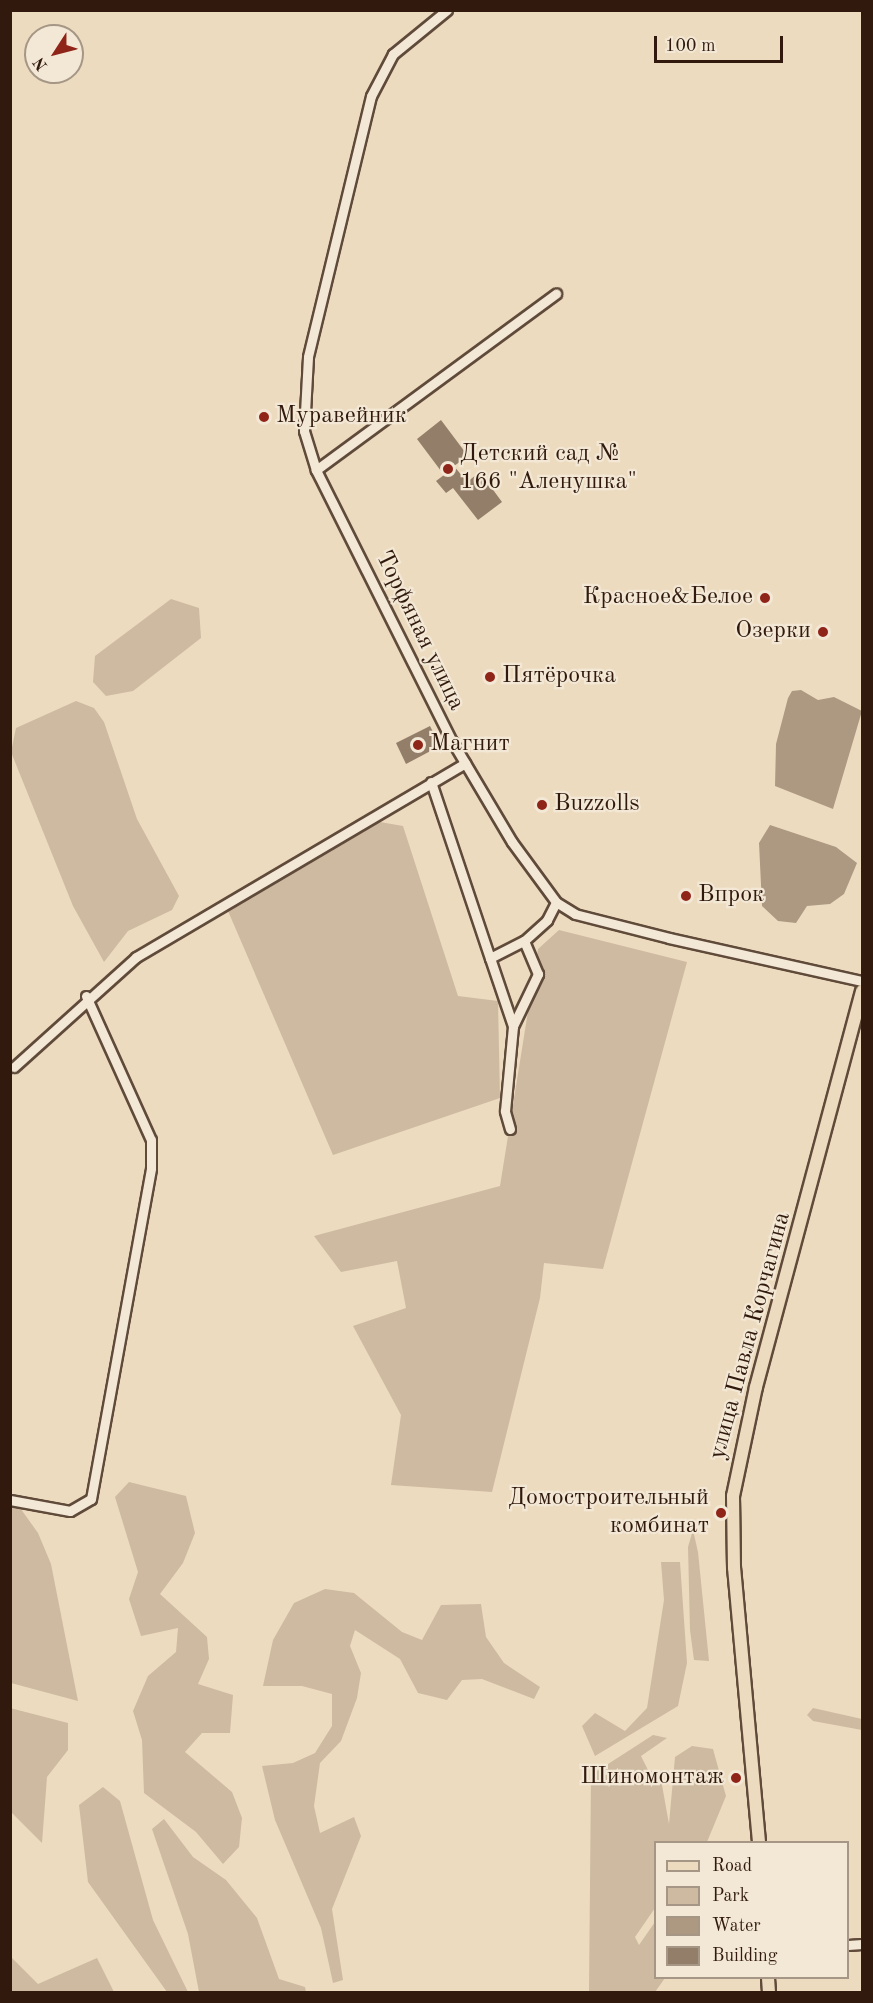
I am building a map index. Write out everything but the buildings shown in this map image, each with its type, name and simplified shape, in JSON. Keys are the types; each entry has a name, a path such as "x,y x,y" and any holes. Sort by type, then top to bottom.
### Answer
{"main road":[{"name":"улица Павла Корчагина","path":"759,1841 733,1559 733,1496 756,1387 862,991"}],"street":[{"name":"Торфяная улица","path":"447,10 393,54 371,96 308,357 304,431 316,470 465,763 556,902 575,914 669,938 862,981"},
{"path":"316,470 556,294"},
{"path":"14,1067 86,996 158,943 465,763"},
{"path":"431,782 513,1026"},
{"path":"490,958 524,941 547,920 556,902"},
{"path":"510,1129 505,1111 513,1026 538,974 524,941"},
{"path":"10,1500 70,1511 91,1499 151,1168 151,1140 86,996"}],"green space":[{"path":"171,599 199,608 201,638 133,691 106,696 93,682 95,656"},
{"path":"76,701 94,708 104,722 137,819 179,896 172,910 128,931 104,962 73,906 11,752 16,728"},
{"path":"380,822 403,826 458,996 498,1001 500,1098 333,1155 228,911"},
{"path":"559,930 687,962 603,1269 544,1263 540,1298 492,1492 391,1485 401,1415 353,1326 406,1308 397,1261 341,1272 314,1236 500,1186 538,949"},
{"path":"129,1482 186,1496 195,1533 183,1563 160,1594 207,1637 209,1659 198,1684 233,1695 230,1733 202,1733 185,1752 232,1792 242,1818 239,1847 223,1864 196,1832 144,1793 142,1740 133,1711 148,1676 176,1652 178,1628 141,1636 129,1599 138,1572 115,1497"},
{"path":"10,1504 18,1505 38,1533 51,1564 78,1701 11,1683"},
{"path":"693,1530 698,1552 709,1661 694,1660 690,1630 688,1547"},
{"path":"661,1562 680,1562 687,1663 678,1706 595,1756 582,1726 595,1713 625,1731 647,1708 664,1600"},
{"path":"325,1589 354,1593 402,1632 422,1640 441,1605 481,1604 486,1637 504,1663 540,1687 534,1699 482,1679 462,1680 447,1700 418,1693 400,1659 355,1630 350,1646 361,1673 357,1698 341,1741 320,1763 314,1806 320,1833 354,1817 361,1836 332,1909 343,1980 333,1983 321,1928 275,1820 262,1766 293,1763 315,1753 332,1726 332,1694 302,1686 263,1686 273,1640 294,1603"},
{"path":"10,1708 68,1723 68,1750 47,1777 42,1843 11,1812"},
{"path":"813,1708 862,1719 862,1730 813,1721 807,1715"},
{"path":"653,1735 667,1738 641,1756 648,1770 660,1774 669,1824 675,1757 692,1746 713,1749 726,1796 707,1841 654,1841 654,1909 635,1937 639,1945 654,1923 654,1979 664,1979 655,1992 589,1992 591,1775"},
{"path":"103,1787 120,1801 153,1920 188,1992 167,1992 88,1882 79,1805"},
{"path":"164,1819 193,1857 226,1880 257,1918 279,1979 305,1987 306,1992 199,1992 188,1934 152,1829"},
{"path":"11,1957 38,1984 97,1958 114,1992 11,1992"}],"water":[{"path":"801,690 818,700 834,697 862,711 833,809 775,786 776,744 788,698 792,691"},
{"path":"770,825 836,847 857,863 844,894 830,904 807,906 796,923 778,921 762,906 759,843"}],"place":[{"name":"Муравейник","path":"264,417"},
{"name":"Детский сад № 166 \"Аленушка\"","path":"448,469"},
{"name":"Красное&Белое","path":"765,598"},
{"name":"Озерки","path":"823,632"},
{"name":"Пятёрочка","path":"490,677"},
{"name":"Магнит","path":"418,745"},
{"name":"Buzzolls","path":"542,805"},
{"name":"Впрок","path":"686,896"},
{"name":"Домостроительный комбинат","path":"721,1513"},
{"name":"Шиномонтаж","path":"736,1778"}]}
